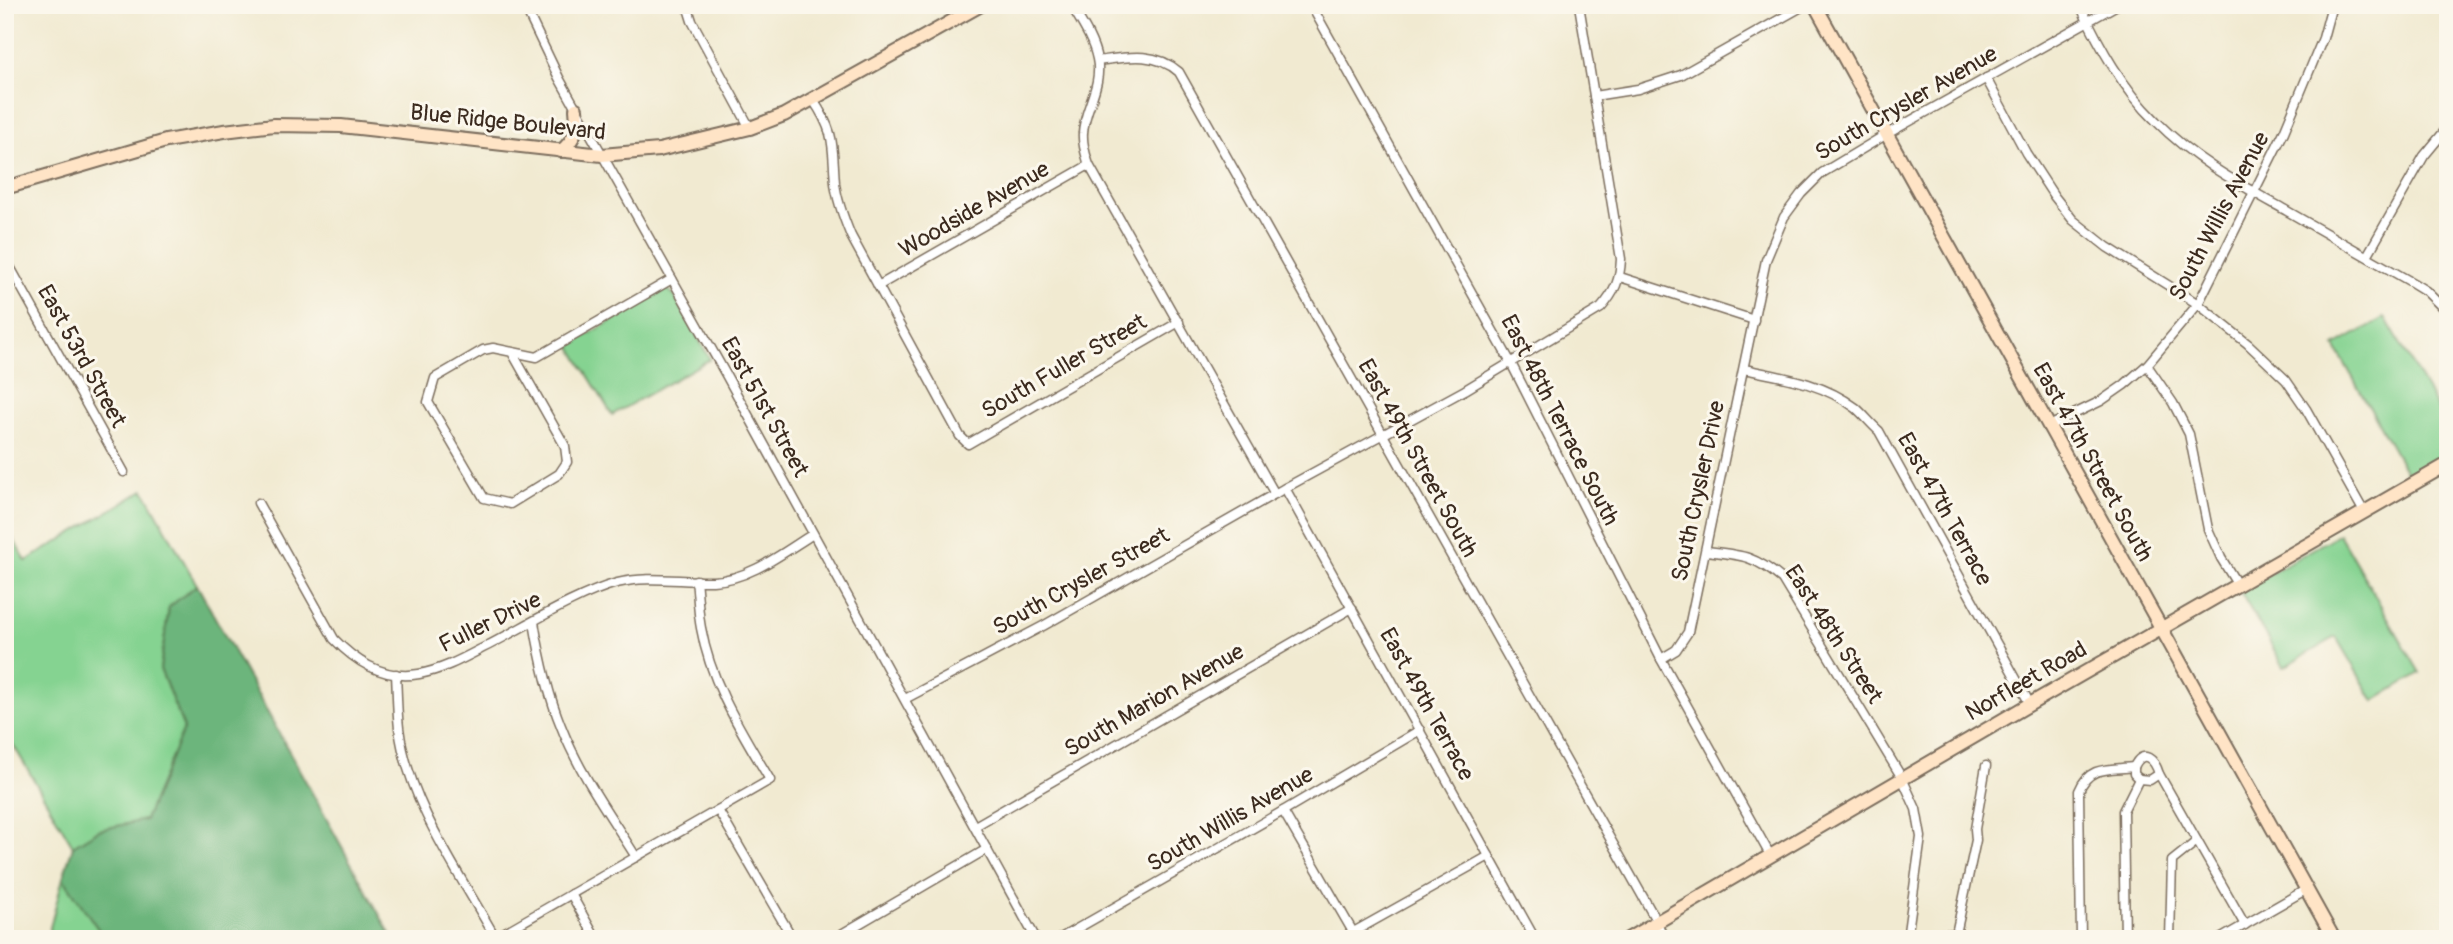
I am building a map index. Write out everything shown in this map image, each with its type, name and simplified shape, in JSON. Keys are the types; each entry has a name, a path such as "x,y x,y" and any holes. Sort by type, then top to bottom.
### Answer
{"street":[{"name":"East 51st Street","path":"524,5 576,109 988,849"},
{"path":"687,5 692,21 750,128"},
{"name":"Blue Ridge Boulevard","path":"5,188 166,141 274,125 341,126 602,155 659,150 750,128 785,115 981,5"},
{"path":"1071,5 1090,37 1098,61 1097,88 1083,134 1089,165 1275,494 1511,363 1601,308 1614,293 1620,277 1621,259 1579,5"},
{"name":"East 48th Terrace South","path":"1311,5 1511,363 1661,659 1770,855"},
{"path":"1594,96 1638,89 1681,75 1805,5"},
{"name":"East 47th Street South","path":"1815,5 2334,939"},
{"path":"2080,5 2116,74 2153,119 2200,160 2426,291 2448,313"},
{"name":"South Crysler Avenue","path":"1754,320 1766,260 1774,238 1801,194 1822,173 2117,5"},
{"name":"South Willis Avenue","path":"2049,425 2101,401 2124,385 2147,365 2197,304 2284,132 2323,38 2332,5"},
{"name":"East 49th Street South","path":"1098,61 1153,57 1169,63 1179,72 1657,922 1664,939"},
{"path":"1986,78 2026,153 2073,220 2107,247 2197,304 2248,344 2286,380 2306,409 2364,512"},
{"path":"813,100 824,116 832,139 835,152 835,185 843,216 878,286"},
{"path":"561,151 577,131 576,109"},
{"path":"2367,256 2424,156 2448,127"},
{"name":"Woodside Avenue","path":"878,286 1089,165"},
{"name":"East 53rd Street","path":"5,258 124,472"},
{"path":"1620,277 1754,320"},
{"path":"513,354 565,446 567,462 559,474 510,504 484,498 428,402 435,378 483,350 493,348 537,357 672,279"},
{"name":"South Fuller Street","path":"878,286 960,436 968,444 1180,322"},
{"name":"South Crysler Drive","path":"1661,659 1676,650 1689,632 1754,320"},
{"path":"2147,365 2173,403 2189,434 2208,529 2237,584"},
{"name":"East 47th Terrace","path":"1744,369 1797,380 1823,389 1856,408 1879,431 2030,704"},
{"name":"Norfleet Road","path":"1628,939 2162,627 2448,464"},
{"name":"East 49th Terrace","path":"1285,488 1535,939"},
{"name":"South Crysler Street","path":"905,699 1043,626 1275,494"},
{"name":"Fuller Drive","path":"258,503 334,639 347,653 363,664 396,674 417,675 445,667 592,593 618,583 636,580 715,581 745,573 813,534"},
{"name":"East 48th Street","path":"1706,551 1748,556 1767,565 1782,579 1902,778 1916,809 1921,837 1906,937"},
{"path":"396,674 399,729 415,787 430,821 494,938 771,780 729,710 714,675 701,628 696,580"},
{"name":"South Marion Avenue","path":"975,827 1352,608"},
{"path":"534,622 544,680 561,728 582,769 636,857"},
{"name":"South Willis Avenue","path":"1059,939 1420,730"},
{"path":"2159,774 2150,780 2139,779 2134,774 2134,767 2140,758 2150,758 2156,764 2159,774 2245,925"},
{"path":"1906,937 1957,937 1976,840 1975,829 1986,766"},
{"path":"2081,939 2079,791 2084,777 2096,771 2134,767"},
{"path":"2125,939 2123,811 2139,779"},
{"path":"718,810 793,939"},
{"path":"1283,811 1353,932"},
{"path":"2171,939 2172,861 2197,841"},
{"path":"833,939 988,849 1036,939"},
{"path":"1341,939 1489,856"},
{"path":"2220,939 2307,889"},
{"path":"571,894 596,939"}],"green space":[{"path":"667,289 674,295 710,359 612,415 570,345"},
{"path":"2385,317 2448,427 2448,457 2410,479 2335,346"},
{"path":"144,490 197,585 169,607 160,669 184,728 145,820 99,830 73,846 5,731 5,525 26,561"},
{"path":"2339,534 2420,673 2374,701 2336,637 2284,667 2240,591"},
{"path":"197,585 393,939 105,939 63,878 73,846 99,830 145,820 184,728 160,669 169,607"},
{"path":"63,878 105,939 47,939"}]}
